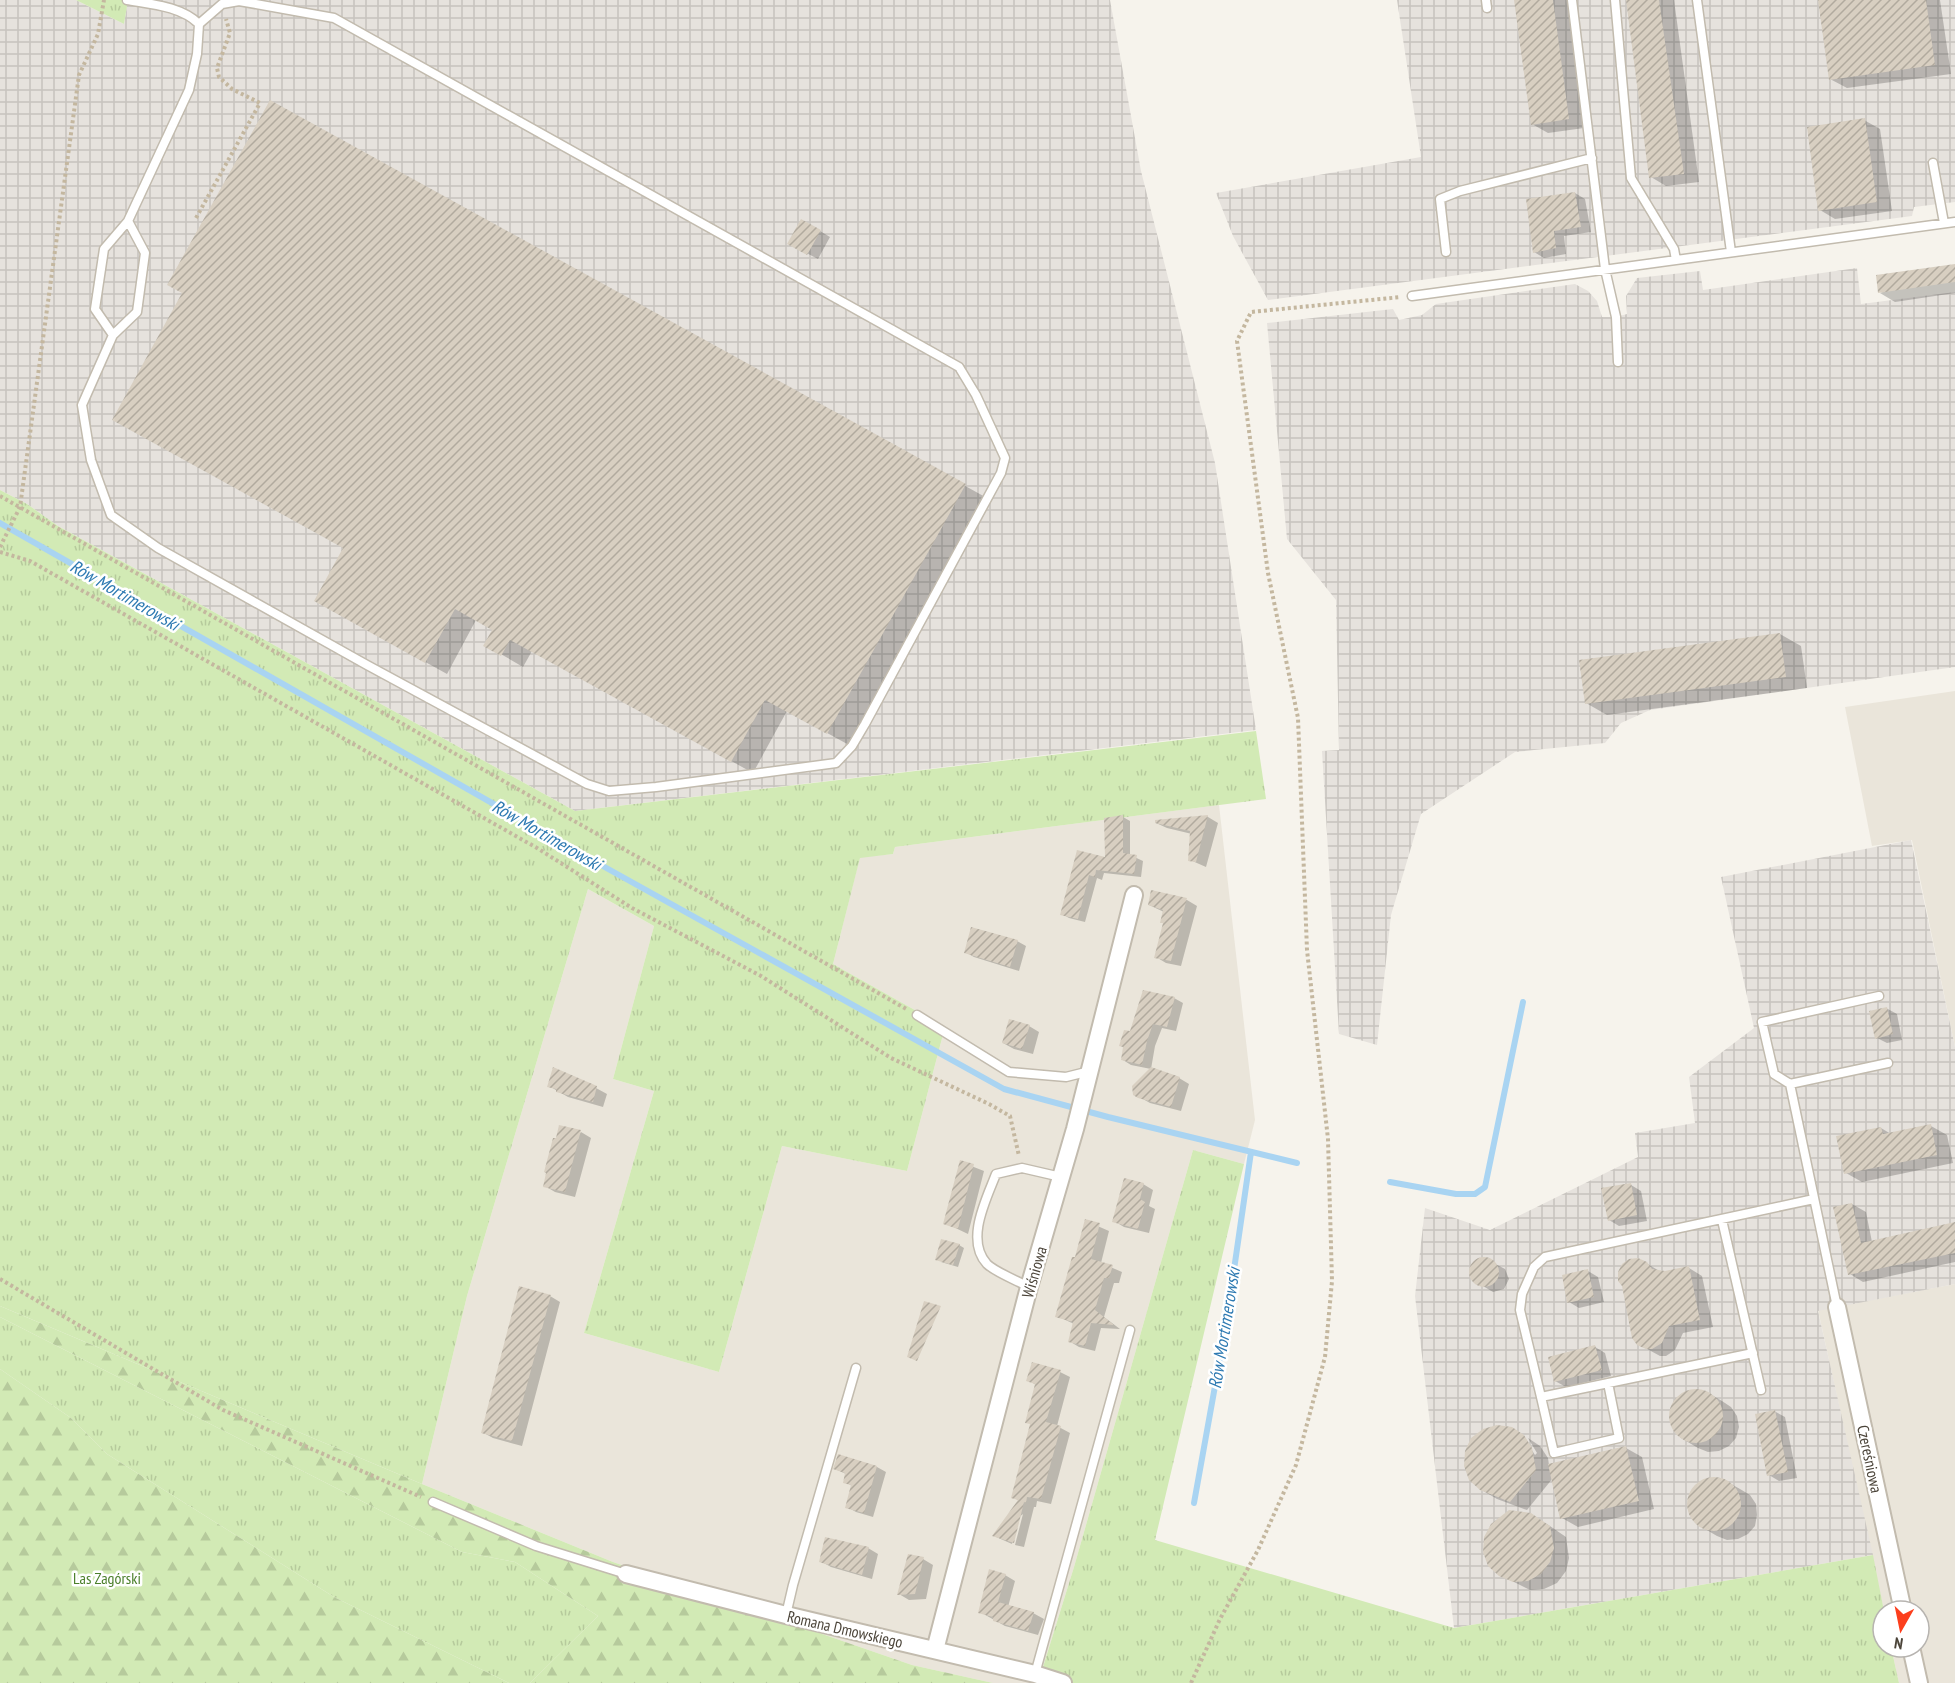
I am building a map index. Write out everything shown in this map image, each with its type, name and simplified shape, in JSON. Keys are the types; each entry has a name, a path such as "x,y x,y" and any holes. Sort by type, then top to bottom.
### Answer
{"street":[{"name":"Wiśniowa","path":"935,1650 1029,1287 1085,1092 1134,895"},
{"name":"Czereśniowa","path":"1837,1307 1900,1599"},
{"name":"Romana Dmowskiego","path":"626,1574 786,1615 1035,1674 1063,1683"},
{"path":"1914,1659 1919,1683"}],"lane":[{"path":"127,0 166,6 199,24"},
{"path":"1572,0 1605,269 1616,317 1618,362"},
{"path":"1615,0 1631,178 1674,249 1676,260"},
{"path":"1697,0 1731,252"},
{"path":"113,335 95,309 104,249 128,221 189,90 197,54 199,24 222,4 239,1 334,18 959,368 976,396 1005,458 1000,473 865,724 852,746 836,763 668,786 609,791 587,784 367,665 158,548 111,515 91,460 82,405 113,335 137,312 145,253 128,221"},
{"path":"1446,252 1440,199 1460,190 1592,158"},
{"path":"1933,163 1944,223"},
{"path":"1412,296 1955,222"},
{"path":"1879,996 1762,1022 1774,1074 1790,1084 1888,1063"},
{"path":"917,1015 1009,1072 1066,1077 1090,1071"},
{"path":"1790,1084 1837,1307"},
{"path":"1029,1287 988,1265 976,1246 981,1214 996,1174 1022,1168 1061,1177"},
{"path":"1608,1383 1619,1438 1554,1454 1520,1310 1522,1294 1534,1267 1545,1257 1814,1199"},
{"path":"1722,1220 1761,1390"},
{"path":"1035,1674 1130,1330"},
{"path":"1541,1397 1753,1353"},
{"path":"786,1615 856,1368"},
{"path":"433,1502 536,1546 626,1574"}],"path":[{"path":"1,546 20,507 79,75 98,34 104,0"},
{"path":"196,218 260,103 232,89 219,77 217,68 230,33 222,4"},
{"path":"1191,1683 1220,1619 1258,1550 1296,1465 1325,1357 1332,1281 1328,1139 1307,951 1298,718 1268,573 1237,341 1251,312 1412,296"},
{"path":"0,496 917,1015"},
{"path":"0,552 30,561 537,848 632,908 761,976 891,1058 1010,1116 1022,1168"},
{"path":"0,1279 223,1410 433,1502"}],"shaded area":[{"path":"0,0 76,0 124,24 128,0 1110,0 1141,171 1215,463 1256,730 575,811 58,526 27,504 0,490"},
{"path":"1397,0 1955,0 1955,202 1914,207 1912,216 1268,300 1233,236 1216,193 1421,157"},
{"path":"1857,268 1861,304 1955,292 1955,667 1650,710 1621,723 1605,743 1515,752 1421,814 1391,915 1377,1045 1339,1034 1322,751 1339,750 1336,600 1287,539 1267,323 1393,309 1399,320 1422,315 1436,304 1575,284 1588,291 1597,301 1602,317 1616,317 1627,314 1626,296 1637,278 1700,271 1703,290"},
{"path":"1955,691 1955,1047 1912,840 1872,846 1845,707"},
{"path":"1219,805 1255,1120 1244,1164 1193,1150 1074,1567 1038,1683 993,1683 912,1665 613,1562 422,1484 467,1296 588,889 654,926 613,1079 654,1091 584,1333 719,1372 782,1146 907,1171 945,1027 833,964 860,857 893,854 895,847"},
{"path":"1911,840 1955,1047 1955,1284 1818,1311 1873,1555 1454,1628 1415,1296 1425,1208 1490,1230 1638,1157 1635,1133 1695,1123 1689,1077 1754,1028 1721,877"},
{"path":"1955,1284 1955,1683 1899,1683 1894,1659 1931,1659 1931,1599 1881,1599 1818,1310"}],"green space":[{"path":"76,0 128,0 124,24"},
{"path":"0,490 27,504 58,526 575,811 1256,731 1266,799 895,847 893,854 860,858 833,964 945,1027 907,1171 782,1146 719,1372 584,1333 654,1091 613,1079 654,926 588,889 467,1296 422,1484 0,1306"},
{"path":"1193,1150 1244,1164 1155,1540 1454,1628 1873,1555 1882,1599 1871,1599 1871,1659 1894,1659 1899,1683 1038,1683 1074,1567"},
{"path":"0,1306 613,1562 912,1665 993,1683 530,1683 598,1616 515,1562 462,1552 0,1317"},
{"path":"0,1317 462,1552 515,1562 598,1616 530,1683 509,1683 334,1597 107,1454 71,1418 0,1369"},
{"name":"Las Zagórski","path":"0,1369 71,1418 107,1454 334,1597 509,1683 0,1683"}],"building":[{"path":"1514,0 1553,0 1569,119 1531,125"},
{"path":"1626,0 1659,0 1684,174 1649,178"},
{"path":"1818,0 1926,0 1935,65 1829,80"},
{"path":"270,100 966,484 827,734 765,700 731,762 510,640 501,656 483,646 492,630 455,609 425,663 314,601 343,548 112,420 182,293 167,285"},
{"path":"1865,118 1877,202 1818,211 1807,127"},
{"path":"1575,192 1581,227 1554,231 1556,248 1533,253 1526,199"},
{"path":"801,219 821,230 807,255 787,244"},
{"path":"1955,264 1955,282 1878,293 1876,275"},
{"path":"1780,633 1786,677 1585,704 1579,660"},
{"path":"1123,815 1123,853 1137,855 1134,874 1096,870 1095,877 1089,875 1078,919 1060,915 1077,850 1105,857 1104,818"},
{"path":"1208,815 1196,862 1188,861 1190,831 1155,823 1155,820"},
{"path":"1151,890 1187,898 1171,961 1154,958 1163,923 1160,923 1163,910 1148,905"},
{"path":"971,927 1018,940 1010,967 964,953"},
{"path":"1143,990 1175,997 1167,1027 1153,1024 1142,1065 1121,1060 1123,1047 1119,1046 1124,1030 1130,1031"},
{"path":"1887,1007 1893,1034 1875,1039 1869,1011"},
{"path":"1009,1019 1030,1025 1022,1049 1002,1043"},
{"path":"553,1067 597,1086 593,1102 556,1092 556,1089 547,1087"},
{"path":"1151,1067 1180,1077 1171,1107 1133,1095 1132,1086"},
{"path":"1931,1124 1937,1155 1844,1174 1836,1136 1881,1127 1883,1134"},
{"path":"559,1125 581,1130 565,1192 543,1187 546,1173 544,1172"},
{"path":"960,1160 974,1164 958,1229 943,1224"},
{"path":"1124,1178 1144,1183 1140,1199 1145,1202 1138,1229 1112,1222"},
{"path":"1631,1183 1637,1215 1608,1221 1601,1188"},
{"path":"1852,1203 1861,1243 1955,1222 1955,1253 1848,1275 1833,1207"},
{"path":"1085,1219 1100,1223 1091,1259 1113,1265 1109,1278 1104,1278 1095,1310 1114,1325 1091,1323 1085,1346 1068,1342 1073,1322 1055,1317"},
{"path":"941,1239 960,1244 953,1265 935,1260"},
{"path":"1484,1257 1495,1261 1499,1272 1495,1283 1484,1287 1473,1283 1469,1272 1473,1261"},
{"path":"1638,1258 1647,1262 1652,1269 1665,1271 1689,1266 1700,1320 1669,1326 1662,1343 1652,1349 1637,1345 1632,1338 1622,1286 1618,1281 1618,1272 1622,1264 1629,1259"},
{"path":"1588,1269 1594,1297 1567,1303 1562,1275"},
{"path":"519,1286 551,1295 512,1441 481,1433"},
{"path":"924,1301 941,1306 917,1361 907,1357"},
{"path":"1595,1345 1602,1370 1554,1382 1548,1357"},
{"path":"1032,1362 1061,1370 1046,1422 1061,1426 1041,1499 1027,1497 1014,1543 992,1536 1018,1500 1011,1498 1030,1424 1025,1423 1035,1384 1026,1381"},
{"path":"1691,1389 1701,1389 1711,1393 1719,1401 1723,1416 1719,1431 1711,1439 1701,1443 1691,1443 1681,1439 1673,1431 1669,1421 1669,1411 1673,1401 1681,1393"},
{"path":"1775,1410 1788,1472 1767,1476 1755,1414"},
{"path":"1497,1425 1512,1427 1524,1435 1532,1448 1536,1470 1510,1502 1480,1490 1469,1480 1464,1466 1465,1451 1471,1438 1483,1429"},
{"path":"1626,1446 1639,1501 1560,1519 1548,1464"},
{"path":"838,1454 877,1466 864,1513 845,1508 851,1485 843,1483 845,1473 833,1469"},
{"path":"1709,1477 1719,1477 1729,1481 1737,1489 1741,1504 1737,1519 1729,1527 1719,1531 1709,1531 1699,1527 1691,1519 1687,1509 1687,1499 1691,1489 1699,1481"},
{"path":"1509,1510 1531,1513 1550,1526 1554,1548 1550,1562 1541,1574 1528,1581 1513,1582 1499,1576 1488,1566 1483,1552 1484,1537 1491,1524"},
{"path":"825,1537 869,1547 862,1575 819,1562"},
{"path":"908,1554 924,1557 915,1594 897,1595"},
{"path":"989,1569 1006,1574 998,1602 1034,1612 1028,1631 993,1621 993,1617 978,1613"}],"waterway":[{"name":"Rów Mortimerowski","path":"0,523 601,865 1004,1089 1297,1163"},
{"path":"1390,1182 1456,1194 1475,1194 1485,1187 1523,1002"},
{"name":"Rów Mortimerowski","path":"1194,1503 1226,1325 1251,1152"}]}
